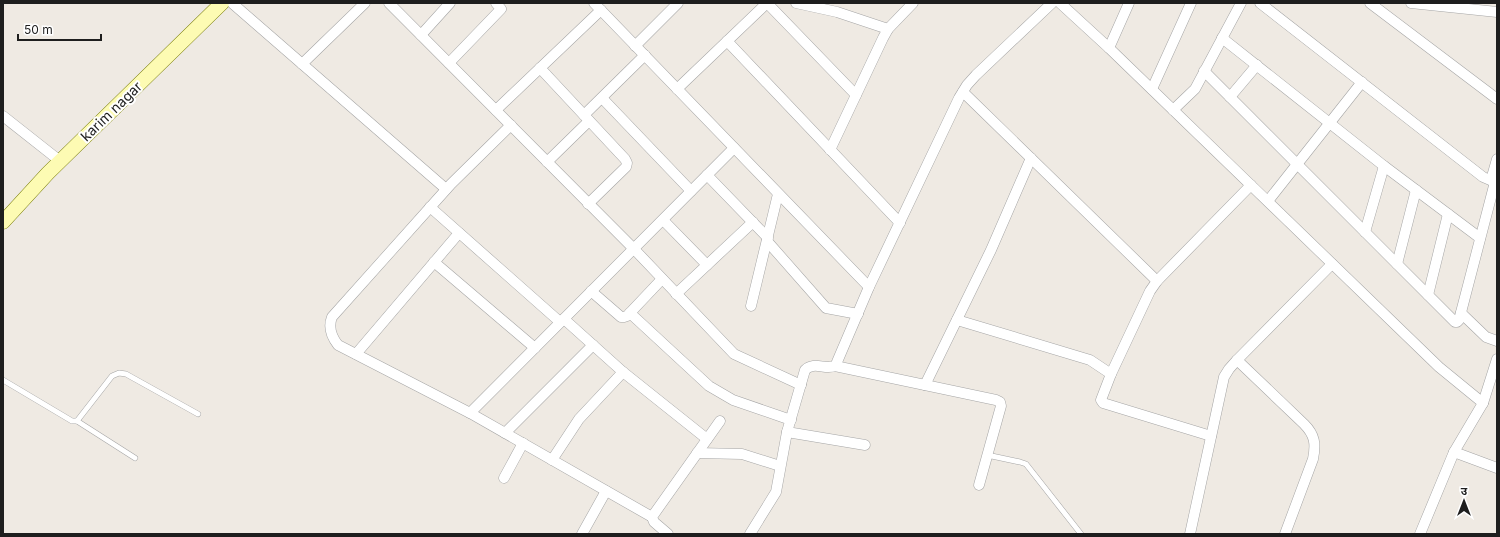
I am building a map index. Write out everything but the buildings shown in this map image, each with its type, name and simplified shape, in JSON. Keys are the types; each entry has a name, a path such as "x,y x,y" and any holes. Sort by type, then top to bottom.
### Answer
{"street":[{"name":"karim nagar","path":"3,222 60,161 222,3"},
{"path":"232,3 446,189"},
{"path":"302,64 365,3"},
{"path":"390,3 634,249 734,354 801,386"},
{"path":"421,35 450,3"},
{"path":"449,63 500,9 496,3"},
{"path":"635,46 678,3"},
{"path":"677,89 767,3 856,95"},
{"path":"796,3 837,12 888,29"},
{"path":"830,150 888,29 913,3"},
{"path":"835,366 869,288 963,92 976,75 1052,3"},
{"path":"1060,3 1152,89 1439,367 1483,403"},
{"path":"1109,48 1129,3"},
{"path":"1152,89 1191,3"},
{"path":"1173,110 1195,88 1241,3"},
{"path":"1260,3 1483,177 1494,182"},
{"path":"1370,3 1497,99"},
{"path":"1411,3 1497,12"},
{"path":"496,110 540,68 597,7 869,288"},
{"path":"1222,38 1384,166 1480,238"},
{"path":"727,41 900,223"},
{"path":"547,162 602,98 645,55"},
{"path":"1230,97 1257,65"},
{"path":"540,68 625,159 627,163 626,167 588,204"},
{"path":"1204,71 1455,322 1459,320 1461,313 1494,182 1497,159"},
{"path":"1268,201 1362,82"},
{"path":"963,92 1157,281"},
{"path":"602,98 691,191"},
{"path":"3,116 60,161"},
{"path":"511,125 446,189 332,317 330,329 334,340 338,345 470,413 652,517 654,522 670,533"},
{"path":"470,413 734,148"},
{"path":"925,385 991,250 1031,158"},
{"path":"1365,232 1384,166"},
{"path":"707,175 753,222 826,308 858,314"},
{"path":"1211,436 1103,403 1101,400 1150,291 1157,281 1251,185"},
{"path":"1397,264 1416,190"},
{"path":"751,306 778,194"},
{"path":"430,207 623,372 708,439"},
{"path":"1428,295 1448,214"},
{"path":"663,220 707,265"},
{"path":"676,294 753,222"},
{"path":"356,354 459,233"},
{"path":"434,262 535,348"},
{"path":"1190,534 1224,377 1229,368 1332,264"},
{"path":"591,291 624,318 662,279"},
{"path":"630,313 709,386 733,400 791,420"},
{"path":"1461,313 1486,337 1497,341"},
{"path":"957,320 1090,360 1112,374"},
{"path":"505,433 593,345"},
{"path":"1420,534 1454,452 1483,403 1497,359"},
{"path":"1237,360 1311,431 1315,440 1313,459 1285,534"},
{"path":"750,534 776,492 787,432 806,370 809,366 814,365 831,368 835,366 1000,402 988,455 979,485"},
{"path":"552,460 578,419 623,372"},
{"path":"652,517 720,421"},
{"path":"787,432 864,445"},
{"path":"504,478 523,444"},
{"path":"1454,452 1497,468"},
{"path":"697,453 742,454 780,466"},
{"path":"582,534 606,491"}],"lane":[{"path":"77,421 112,376 119,373 126,374 198,414"},
{"path":"3,380 72,421 77,421 135,458"},
{"path":"988,455 1026,464 1081,534"}]}
